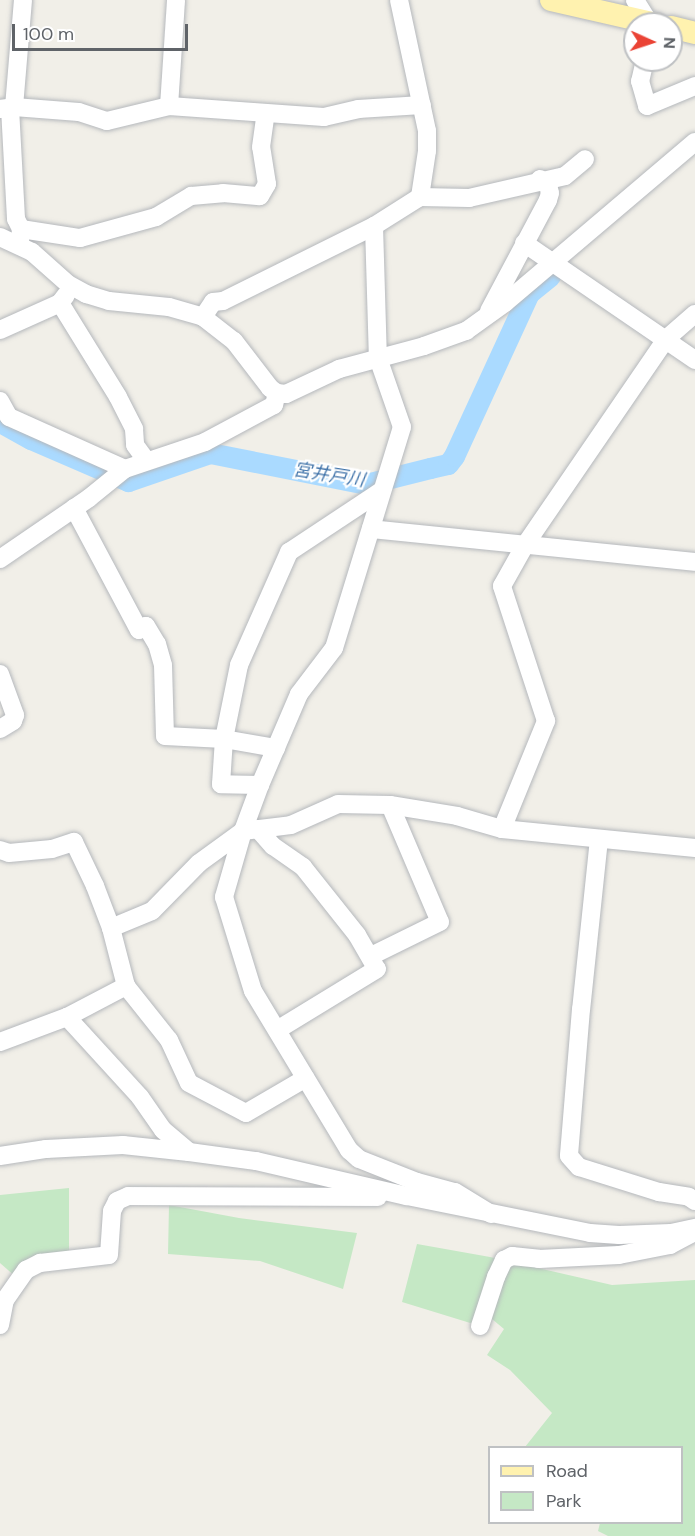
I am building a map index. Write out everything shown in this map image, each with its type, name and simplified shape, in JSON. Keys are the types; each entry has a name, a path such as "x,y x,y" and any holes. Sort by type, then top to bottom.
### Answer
{"main road":[{"path":"551,0 623,16"}],"street":[{"path":"23,0 8,108 16,219 21,237 32,252 72,286 109,301 169,307 203,317 234,341 270,388 278,393 294,392 339,369 447,339 486,318 559,266 695,142"},
{"path":"169,106 176,0"},
{"path":"399,0 422,105 427,150 420,197"},
{"path":"635,0 646,12"},
{"path":"642,72 640,81 647,106 695,86"},
{"path":"8,108 79,112 107,121 169,106 324,117 358,109 422,105"},
{"path":"0,237 80,238 156,217 191,196 223,193 260,196 267,184 261,147 266,113"},
{"path":"203,317 213,302 223,301 374,226 420,197 469,198 565,176 585,159"},
{"path":"486,318 550,193 548,185 540,180"},
{"path":"374,226 378,358 402,428 334,648 299,694 260,785 250,830 224,897 253,991 349,1150 359,1159 417,1182 455,1192 491,1214"},
{"path":"524,243 695,360"},
{"path":"0,330 60,303 72,286"},
{"path":"60,303 118,397 134,429 135,445 146,460"},
{"path":"502,829 546,721 502,586 525,545 666,339 695,314"},
{"path":"0,559 120,473 146,460 205,442 274,405 278,393"},
{"path":"0,401 9,417 120,473"},
{"path":"260,785 221,784 224,739 239,665 290,552 382,488"},
{"path":"74,508 139,630 146,626 157,644 163,665 165,736 224,739 276,748"},
{"path":"372,530 695,562"},
{"path":"0,674 15,715 14,721 0,729"},
{"path":"111,928 152,911 199,863 250,830 291,825 338,804 390,805 457,816 502,829 695,848"},
{"path":"371,956 440,922 390,805"},
{"path":"250,830 303,867 357,935 371,956 376,969 277,1030"},
{"path":"599,839 580,1009 569,1156 579,1167 659,1192 689,1197 695,1201"},
{"path":"0,850 9,853 52,849 74,842 95,886 111,928 126,986 169,1040 189,1083 246,1113 254,1111 306,1078"},
{"path":"0,1041 67,1017 126,986"},
{"path":"67,1017 140,1097 164,1130 189,1152"},
{"path":"0,1156 46,1149 123,1145 189,1152 256,1161 407,1196 590,1233 619,1235 695,1230"},
{"path":"0,1325 5,1300 26,1270 39,1263 109,1255 112,1211 117,1201 128,1196 407,1196"},
{"path":"480,1326 496,1277 504,1260 512,1256 539,1259 619,1255 670,1245 695,1230"}],"green space":[{"path":"69,1188 69,1258 16,1277 0,1263 0,1195"},
{"path":"169,1205 239,1218 357,1233 343,1289 260,1261 168,1254"},
{"path":"417,1244 490,1257 612,1285 695,1280 695,1536 608,1536 598,1531 600,1524 683,1524 683,1446 526,1446 552,1413 510,1370 487,1355 504,1329 486,1314 480,1326 402,1302"}],"waterway":[{"name":"宮井戸川","path":"0,422 31,439 128,481 210,453 366,484 448,464 454,456 529,293 550,276"}]}
